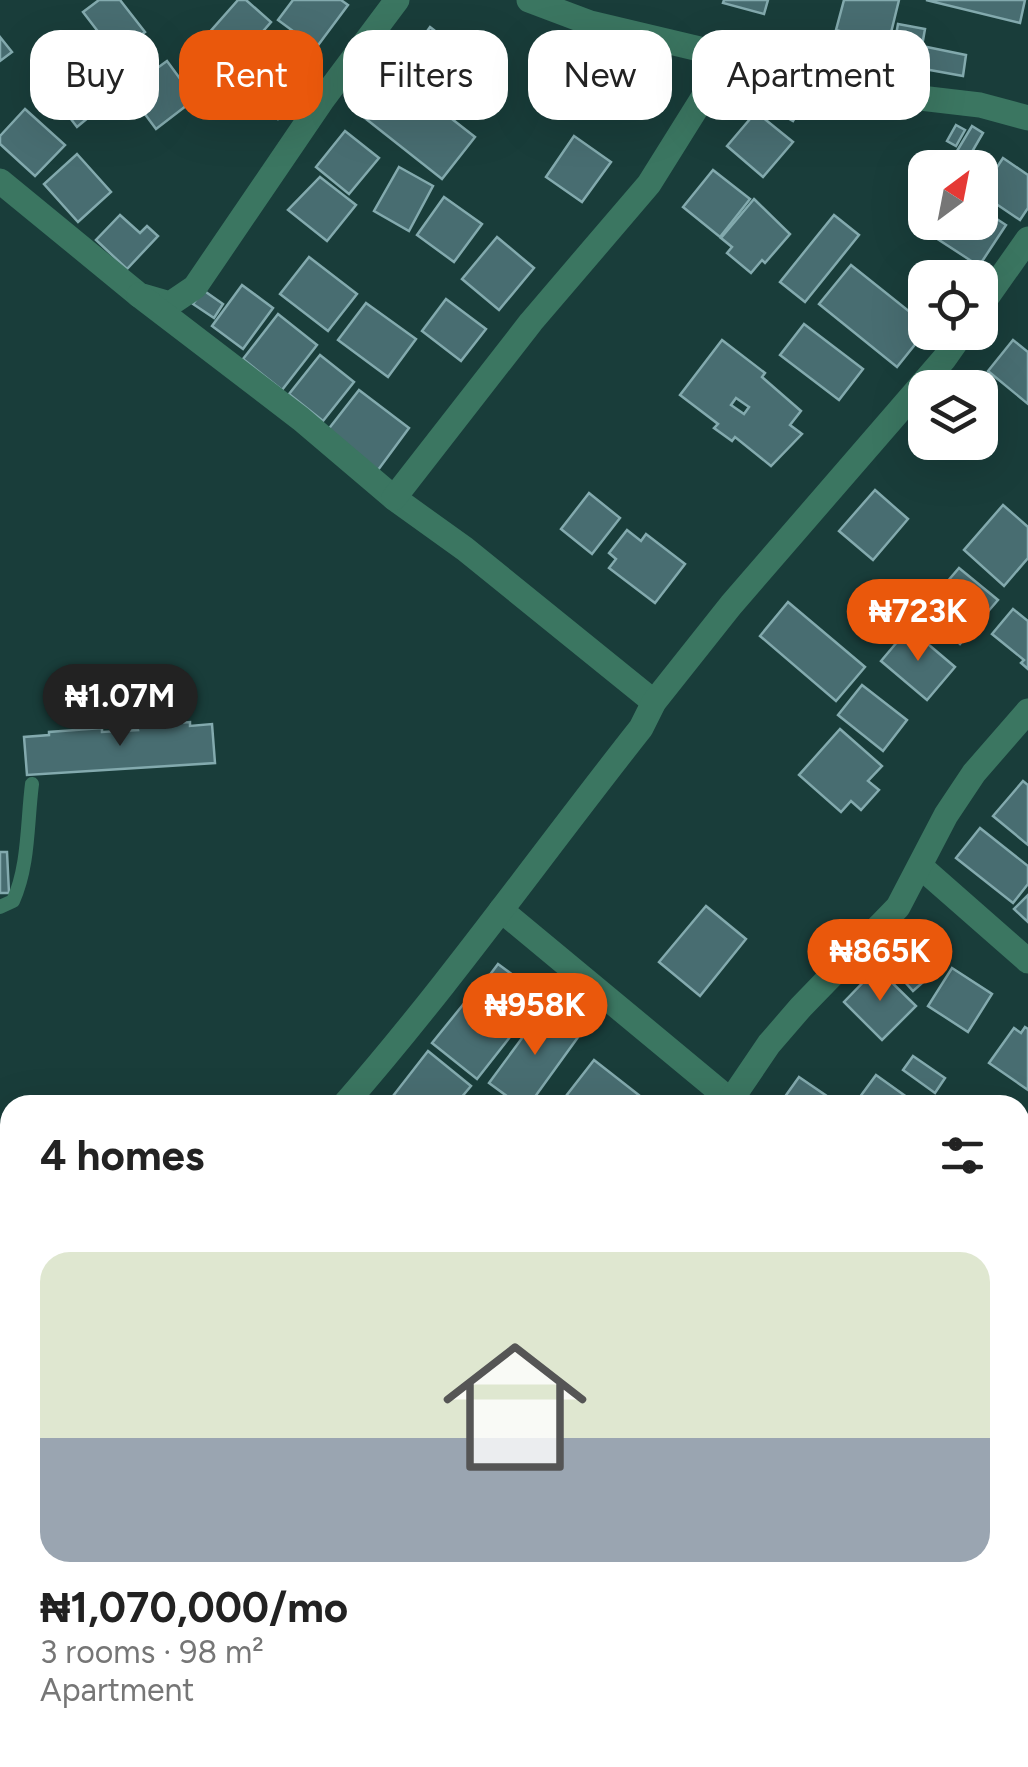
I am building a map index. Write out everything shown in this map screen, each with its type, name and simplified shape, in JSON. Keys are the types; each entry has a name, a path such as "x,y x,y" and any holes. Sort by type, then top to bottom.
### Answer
{"street":[{"path":"140,295 170,304 195,287 323,99 397,0"},
{"path":"529,0 590,23 692,47"},
{"path":"930,99 980,105 1028,118"},
{"path":"394,498 531,322 649,184 692,115"},
{"path":"0,181 654,702"},
{"path":"998,282 1028,238"},
{"path":"353,1095 399,1042 641,728 654,702 950,350"},
{"path":"737,1095 769,1044 898,907 946,815 974,772 1028,711"},
{"path":"921,867 1028,961"},
{"path":"501,910 725,1095"}],"lane":[{"path":"0,907 13,901 25,875 23,854 32,784"}],"building":[{"path":"99,0 120,0 143,30 97,30 83,12"},
{"path":"238,0 246,0 271,22 264,30 212,30"},
{"path":"293,0 341,0 348,5 323,39 323,30 292,30 278,20"},
{"path":"768,0 764,14 723,3"},
{"path":"844,0 899,0 892,30 836,30"},
{"path":"926,0 1025,0 1020,23"},
{"path":"898,24 925,29 925,30 897,30"},
{"path":"0,37 12,52 0,61"},
{"path":"930,48 966,55 963,76 930,70"},
{"path":"167,61 179,77 179,111 156,129 149,120 159,120 159,67"},
{"path":"25,109 30,120 37,120 65,145 35,176 0,144 0,136"},
{"path":"367,120 453,120 475,137 442,179"},
{"path":"749,120 766,120 793,142 763,177 727,146"},
{"path":"956,125 965,130 956,146 947,141"},
{"path":"972,126 983,133 973,150 958,150"},
{"path":"345,131 379,158 349,194 316,167"},
{"path":"574,136 611,162 582,202 546,177"},
{"path":"77,154 111,192 78,222 44,184"},
{"path":"1003,158 1028,175 1028,208 1020,220 998,205 998,166"},
{"path":"399,167 433,186 409,231 374,211"},
{"path":"713,170 750,199 720,237 683,207"},
{"path":"320,177 356,205 327,241 288,210"},
{"path":"444,197 482,224 454,262 417,235"},
{"path":"754,199 790,234 751,273 727,253 732,247 721,238"},
{"path":"120,215 140,233 147,226 158,236 127,269 96,240"},
{"path":"834,215 859,235 805,302 780,282"},
{"path":"998,220 1006,225 998,237"},
{"path":"497,237 534,268 499,310 462,279"},
{"path":"939,240 996,240 983,260 970,260"},
{"path":"309,257 357,294 328,331 280,294"},
{"path":"851,265 908,310 911,350 897,367 819,304"},
{"path":"242,285 273,308 243,349 212,326"},
{"path":"203,290 223,304 214,318 193,304"},
{"path":"446,299 486,329 461,361 422,331"},
{"path":"366,303 416,339 388,377 338,340"},
{"path":"278,314 317,345 282,390 243,359"},
{"path":"804,324 863,369 839,400 780,355"},
{"path":"722,340 765,373 762,377 801,411 790,425 802,434 771,466 735,437 732,441 714,428 718,424 680,395","holes":["736,398 749,407 744,414 731,405"]},
{"path":"1013,340 1028,352 1028,404 998,379 998,370 989,370"},
{"path":"320,355 354,382 323,421 289,394"},
{"path":"359,390 409,428 378,470 327,431"},
{"path":"875,490 908,519 873,560 839,531"},
{"path":"589,493 620,518 592,554 561,529"},
{"path":"1003,505 1028,527 1028,558 1004,586 964,550"},
{"path":"627,530 641,541 646,534 685,564 655,603 609,568 616,559 609,553"},
{"path":"959,568 998,600 960,644 922,611"},
{"path":"788,602 865,667 836,701 760,636"},
{"path":"1013,609 1028,621 1028,669 1021,663 1024,660 992,634"},
{"path":"909,628 955,667 927,700 881,661"},
{"path":"862,685 907,720 883,751 838,715"},
{"path":"190,722 190,726 212,724 215,763 27,775 24,737 102,728 102,732 138,730 137,726"},
{"path":"840,729 882,766 868,781 879,790 861,810 851,801 841,812 799,775"},
{"path":"1023,781 1028,785 1028,845 993,816"},
{"path":"980,828 1028,866 1028,884 1013,903 956,858"},
{"path":"0,852 7,852 9,893 0,893"},
{"path":"1028,895 1028,922 1014,909"},
{"path":"706,906 746,939 700,996 659,962"},
{"path":"911,925 945,963 913,991 879,953"},
{"path":"498,964 533,990 510,1022 474,996"},
{"path":"877,968 916,1006 882,1040 844,1002"},
{"path":"952,968 992,994 968,1032 928,1006"},
{"path":"466,1001 510,1037 477,1079 432,1043"},
{"path":"545,1007 581,1033 536,1095 505,1095 489,1083"},
{"path":"1025,1027 1028,1090 989,1063 1014,1028 1021,1033"},
{"path":"428,1051 471,1086 463,1095 394,1095"},
{"path":"913,1056 945,1078 935,1093 903,1070"},
{"path":"594,1060 639,1095 567,1095"},
{"path":"876,1075 904,1095 861,1095"},
{"path":"799,1077 825,1095 786,1095"}]}
